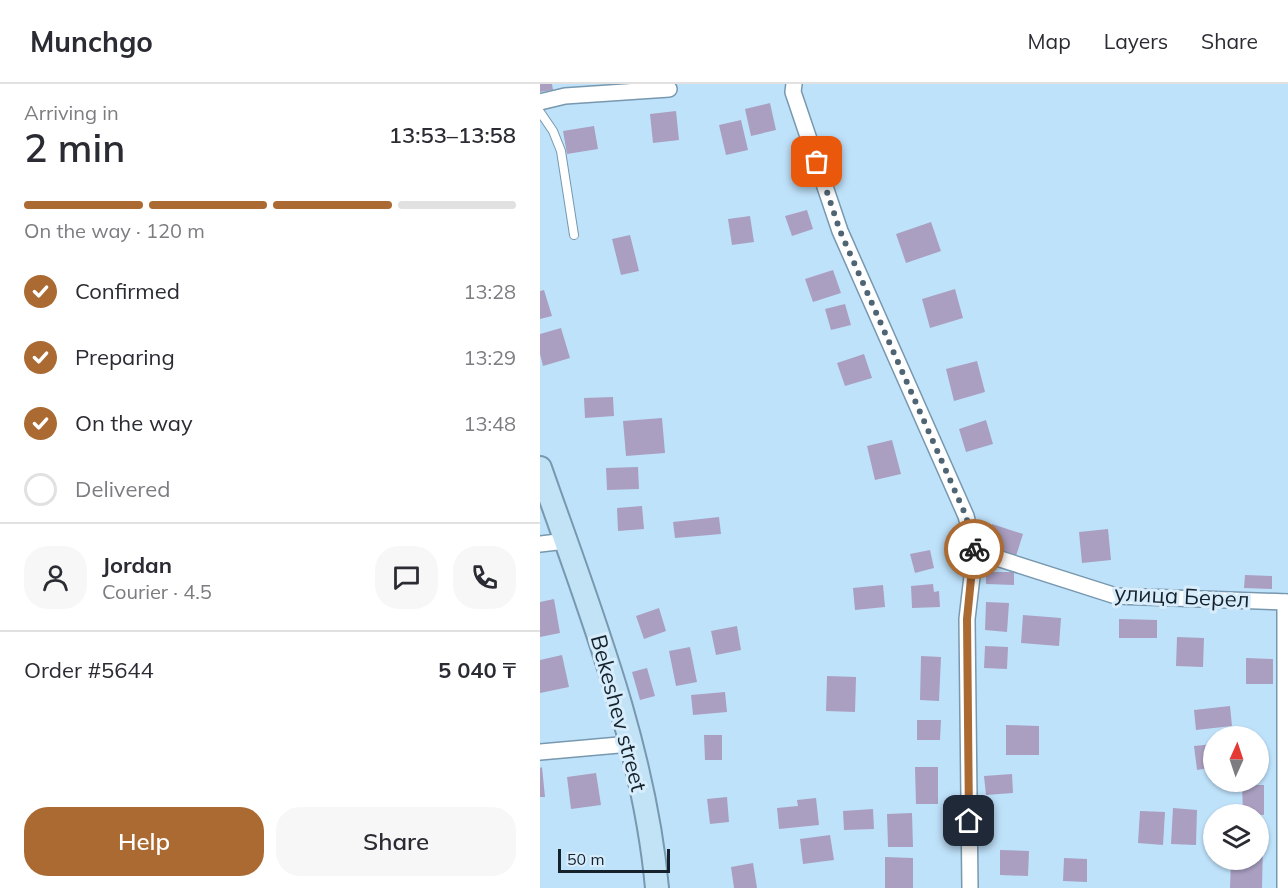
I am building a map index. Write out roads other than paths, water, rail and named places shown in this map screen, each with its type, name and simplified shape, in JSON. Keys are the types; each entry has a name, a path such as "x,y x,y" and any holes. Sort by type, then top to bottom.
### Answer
{"main road":[{"name":"Bekeshev street","path":"540,468 605,654 630,744 660,886"}],"street":[{"path":"794,84 793,92 840,231 966,516 975,551 967,619 970,888"},
{"path":"540,102 565,96 669,89"},
{"path":"540,544 566,542"},
{"name":"улица Берел","path":"975,551 1116,596 1286,602"},
{"path":"1285,888 1286,602"},
{"path":"540,752 630,744"}],"lane":[{"path":"540,111 554,131 561,151 574,235"}]}
